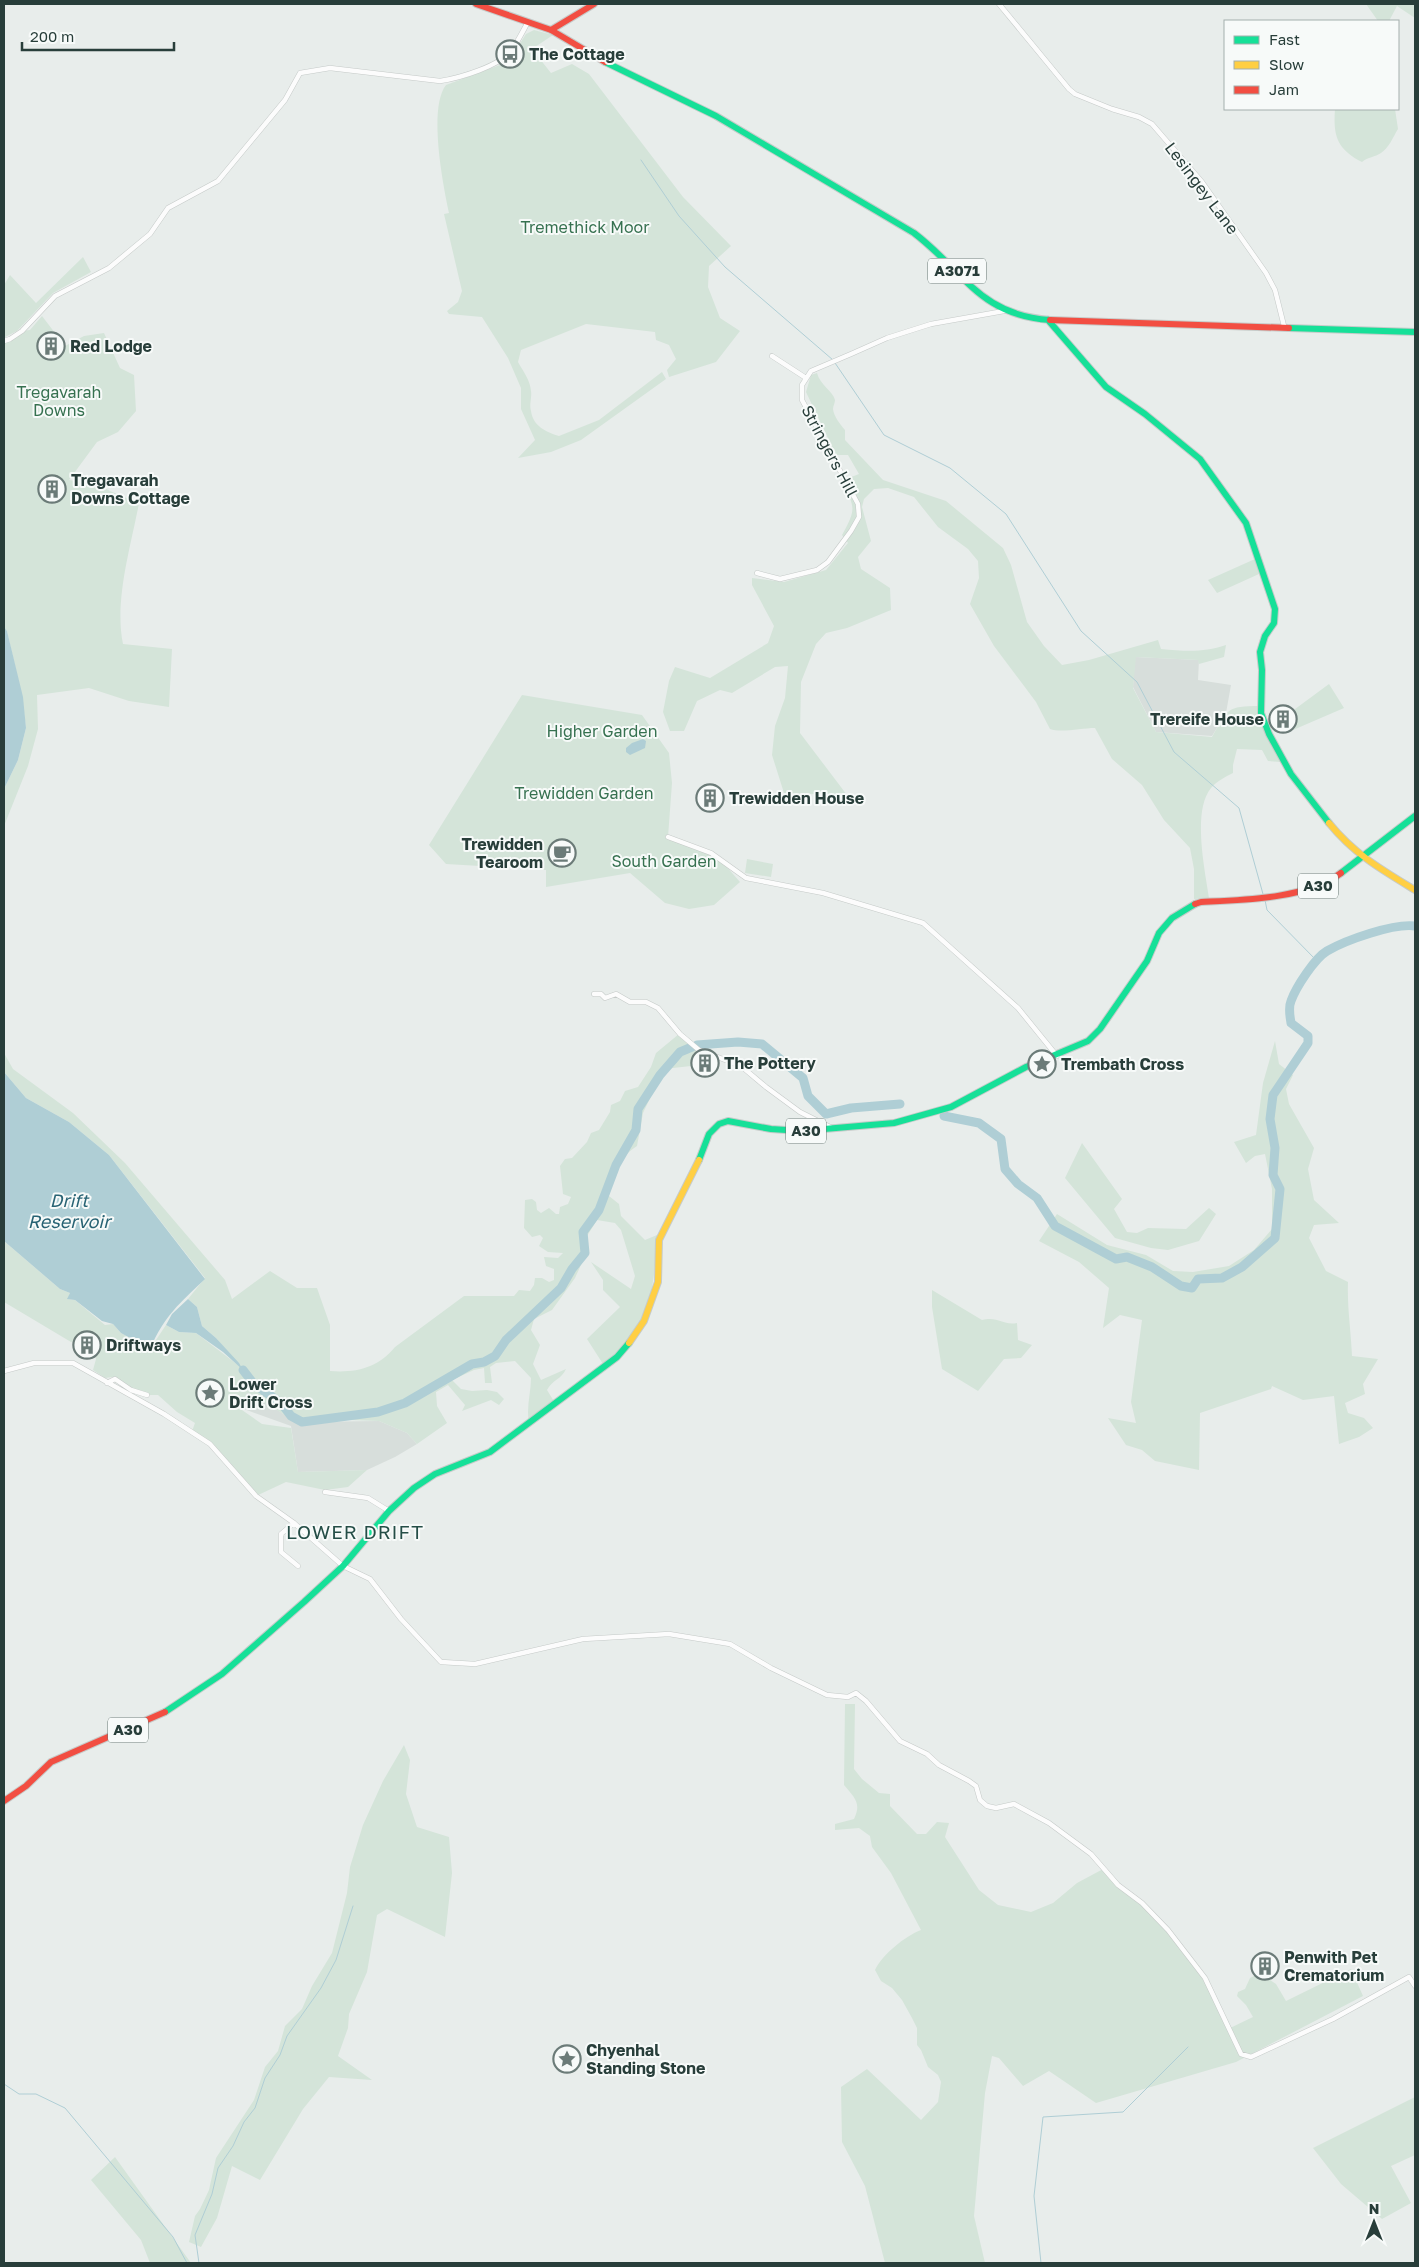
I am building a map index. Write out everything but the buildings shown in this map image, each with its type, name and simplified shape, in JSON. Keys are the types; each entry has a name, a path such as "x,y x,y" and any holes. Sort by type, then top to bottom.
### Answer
{"main road":[{"name":"A3071","path":"476,4 551,30 614,67 716,116 896,221 935,249 982,297 1004,311 1048,320 1284,326 1415,332"},
{"path":"551,30 594,4"},
{"path":"1048,320 1106,387 1145,414 1200,459 1246,523 1275,609 1274,623 1265,636 1260,652 1262,670 1261,713 1269,734 1291,774 1342,839 1362,857 1415,890"},
{"name":"A30","path":"4,1801 26,1786 51,1762 121,1733 167,1711 194,1694 249,1650 343,1566 389,1511 414,1488 435,1474 473,1460 506,1441 617,1357 635,1336 646,1314 658,1282 659,1240 699,1159 709,1134 719,1124 728,1121 770,1129 801,1131 894,1123 941,1111 1026,1068 1088,1041 1100,1029 1147,961 1159,933 1172,918 1187,908 1201,902 1264,898 1313,889 1336,877 1415,816"}],"street":[{"name":"Lesingey Lane","path":"998,4 1075,94 1112,109 1139,117 1152,124 1215,200 1272,282 1284,326"},
{"path":"4,341 10,340 22,331 55,296 109,268 150,234 168,208 218,181 285,100 300,73 330,68 440,81 458,78 500,60 512,51 529,21"},
{"path":"772,356 806,378 811,372 887,338 931,324 1004,311"},
{"name":"Stringers Hill","path":"757,573 780,579 812,572 828,562 852,530 859,516 858,504 802,400 802,385 806,378"},
{"path":"668,837 711,853 746,878 823,893 923,923 1018,1008 1056,1056"},
{"path":"594,994 601,994 605,998 616,994 630,1002 646,1002 658,1008 680,1034 699,1050 741,1066 766,1088 800,1112 830,1127"},
{"path":"4,1371 34,1363 72,1363 164,1414 210,1444 256,1496 294,1523 343,1566 370,1579 401,1619 445,1664 475,1664 583,1639 669,1634 730,1644 771,1668 827,1695 848,1696 856,1693 866,1701 900,1742 927,1754 939,1765 976,1786 980,1800 987,1806 996,1808 1014,1804 1049,1823 1091,1854 1118,1885 1142,1903 1168,1930 1205,1978 1241,2054 1250,2057 1332,2019 1409,1977 1415,1986"},
{"path":"107,1383 115,1380 131,1390 147,1395"},
{"path":"325,1492 368,1498 389,1511"},
{"path":"294,1523 281,1534 281,1552 298,1566"}],"shaded area":[{"path":"1135,657 1199,660 1198,680 1231,685 1226,713 1212,736 1156,732 1133,687"},
{"path":"247,1391 290,1418 303,1422 379,1421 407,1433 417,1444 367,1470 298,1472 291,1426 241,1408"}],"green space":[{"path":"1366,4 1415,4 1415,18 1397,6 1390,20 1377,20"},
{"name":"Tremethick Moor","path":"534,30 553,35 532,49 551,73 572,64 589,74 683,197 731,246 709,266 708,287 720,318 740,331 716,362 669,377 667,370 676,359 669,345 656,340 655,332 586,324 521,350 518,362 530,387 530,406 534,421 549,433 559,436 599,420 662,372 666,379 581,440 551,452 518,458 535,440 521,409 521,388 508,358 482,317 449,314 447,311 458,302 462,291 444,214 449,213 443,184 437,128 441,96 446,85 508,62 526,34"},
{"path":"1335,110 1395,110 1398,129 1384,151 1362,162 1342,147 1338,141 1335,127"},
{"path":"83,257 91,272 53,293 17,331 5,337 4,285 10,275 36,303"},
{"name":"Tregavarah Downs","path":"42,316 65,346 84,336 104,333 120,368 134,375 136,411 118,432 97,442 69,480 100,485 139,503 122,592 121,627 123,644 172,649 169,707 129,701 89,688 37,695 38,729 28,766 4,826 4,789 18,760 26,728 22,696 7,631 4,628 4,341 22,331 30,330"},
{"path":"817,373 834,397 834,412 845,430 845,440 883,480 946,501 1003,548 1011,565 1027,622 1044,646 1062,665 1089,660 1158,640 1161,649 1194,651 1226,645 1224,657 1199,664 1198,660 1136,657 1133,688 1156,732 1212,737 1221,720 1229,711 1240,707 1260,706 1263,728 1281,762 1268,761 1262,750 1237,749 1233,773 1221,779 1213,786 1205,798 1202,811 1201,841 1209,898 1194,899 1194,869 1190,848 1164,820 1142,785 1112,759 1095,728 1050,729 1036,702 994,646 970,604 979,578 978,561 968,549 938,527 914,497 888,488 874,489 864,499 862,507 871,541 858,557 861,569 890,588 891,610 847,628 826,633 816,644 801,682 800,733 847,795 784,793 772,755 775,726 785,698 788,666 775,667 732,693 720,690 697,701 684,731 670,731 663,712 669,681 675,667 710,678 768,643 774,626 752,585 752,578 784,582 826,570 848,543 842,535 850,519 852,508 841,481 859,474 848,455 836,455 806,392 811,375"},
{"path":"1255,559 1259,574 1217,593 1208,580"},
{"path":"1329,684 1344,708 1293,730 1287,715"},
{"name":"Trewidden Garden","path":"522,695 642,715 669,753 672,783 668,837 718,857 740,882 714,905 689,909 665,903 630,873 546,887 546,870 446,864 429,845"},
{"path":"747,859 773,864 771,877 745,873"},
{"path":"679,1034 699,1050 691,1066 664,1069 643,1113 637,1146 625,1156 617,1168 609,1196 619,1204 621,1216 645,1240 657,1235 654,1274 647,1307 631,1336 603,1364 587,1339 620,1307 603,1290 603,1280 591,1262 631,1289 635,1276 621,1230 615,1223 597,1220 587,1236 586,1254 575,1278 552,1310 534,1319 531,1330 540,1345 533,1364 541,1380 566,1369 547,1390 555,1403 529,1423 528,1411 531,1378 515,1361 496,1363 490,1367 492,1383 485,1383 484,1368 474,1370 452,1380 461,1389 497,1392 504,1399 499,1405 491,1400 462,1411 465,1405 448,1385 436,1392 437,1406 447,1423 417,1444 407,1433 379,1421 290,1418 247,1392 242,1410 262,1424 291,1428 298,1472 367,1470 348,1487 325,1490 286,1482 256,1496 210,1444 191,1434 195,1423 177,1412 158,1395 147,1395 131,1390 112,1377 105,1378 93,1370 96,1359 91,1341 84,1337 71,1342 4,1302 4,1241 60,1289 70,1293 68,1299 75,1300 105,1325 113,1324 121,1333 150,1349 166,1325 179,1332 196,1333 238,1365 216,1338 202,1326 197,1307 188,1299 205,1278 109,1155 69,1122 26,1098 4,1072 4,1053 13,1069 73,1113 125,1163 225,1280 232,1299 270,1271 297,1288 317,1288 330,1325 330,1371 349,1371 366,1368 381,1360 395,1347 464,1296 514,1296 519,1290 530,1291 534,1285 535,1278 542,1278 549,1282 554,1280 554,1269 546,1266 544,1257 558,1258 563,1253 548,1252 539,1246 543,1238 540,1235 532,1237 524,1228 525,1200 532,1199 536,1202 537,1210 541,1213 549,1208 556,1214 559,1214 560,1207 568,1204 571,1197 563,1194 560,1166 565,1159 572,1158 587,1142 591,1133 599,1130 610,1112 611,1105 620,1101 625,1091 638,1087 651,1067 656,1053"},
{"path":"1275,1041 1279,1064 1293,1075 1286,1089 1289,1104 1314,1148 1308,1169 1314,1200 1339,1223 1314,1225 1309,1238 1326,1271 1348,1282 1352,1356 1378,1359 1363,1384 1365,1394 1345,1403 1348,1413 1364,1418 1373,1428 1359,1437 1339,1444 1334,1396 1303,1400 1272,1386 1271,1389 1200,1413 1199,1470 1155,1461 1142,1450 1126,1445 1108,1418 1136,1423 1131,1402 1142,1320 1120,1315 1103,1328 1109,1288 1079,1262 1039,1241 1057,1214 1107,1245 1146,1255 1173,1271 1193,1272 1229,1266 1254,1250 1272,1229 1272,1189 1265,1154 1255,1156 1246,1163 1234,1142 1256,1135 1263,1083"},
{"path":"1082,1143 1122,1199 1114,1209 1127,1232 1137,1233 1148,1228 1186,1229 1209,1208 1216,1214 1199,1241 1168,1250 1151,1248 1115,1238 1065,1178"},
{"path":"932,1290 982,1320 993,1319 1012,1324 1017,1323 1018,1340 1032,1345 1021,1358 1004,1359 978,1391 942,1369 932,1307"},
{"path":"845,1704 855,1704 854,1769 862,1779 879,1793 890,1794 890,1806 917,1834 926,1834 937,1822 949,1823 945,1837 979,1890 998,1905 1031,1912 1053,1903 1077,1883 1105,1868 1118,1885 1142,1903 1168,1930 1205,1978 1228,2029 1253,2017 1246,2005 1237,1996 1238,1992 1245,1989 1250,1978 1260,1973 1276,1984 1286,2001 1351,1969 1363,1996 1236,2062 1096,2103 1049,2071 1023,2086 999,2058 992,2056 985,2093 974,2216 985,2263 885,2263 865,2186 842,2142 841,2087 867,2069 921,2120 938,2102 941,2082 938,2075 928,2067 917,2045 917,2028 902,2000 892,1988 881,1981 875,1970 883,1958 895,1947 921,1930 891,1873 872,1847 870,1836 859,1828 835,1830 835,1824 854,1819 857,1809 856,1800 844,1785"},
{"path":"404,1745 410,1760 406,1794 417,1827 449,1837 452,1873 445,1937 387,1909 377,1915 367,1972 349,2014 348,2028 338,2056 372,2080 329,2077 303,2109 260,2180 232,2166 217,2218 201,2247 189,2242 195,2216 209,2190 216,2158 254,2100 265,2067 278,2051 285,2026 302,2009 312,1986 332,1953 347,1893 350,1867 363,1825 383,1781"},
{"path":"1415,2097 1415,2155 1391,2166 1411,2203 1382,2219 1341,2184 1313,2148"},
{"path":"115,2157 191,2263 150,2263 141,2240 91,2180"}],"water":[{"path":"4,627 7,631 23,697 26,728 18,760 4,789"},
{"path":"643,739 646,741 645,748 630,755 626,752 626,748 632,743"},
{"name":"Drift Reservoir","path":"4,1072 26,1098 69,1122 109,1155 205,1279 180,1303 167,1319 150,1349 121,1333 113,1324 102,1321 75,1300 67,1299 70,1293 60,1289 4,1241"},
{"path":"188,1299 197,1307 202,1326 216,1338 243,1370 223,1352 196,1333 179,1332 166,1325 172,1314"}],"waterway":[{"path":"641,160 679,216 725,267 833,360 884,435 950,468 1006,514 1081,631 1137,682 1174,752 1239,808 1263,894"},
{"path":"1265,900 1267,910 1316,960"},
{"path":"944,1116 979,1123 1001,1139 1005,1169 1018,1184 1037,1198 1055,1226 1116,1259 1127,1257 1152,1267 1181,1286 1192,1288 1198,1279 1222,1278 1242,1267 1275,1238 1280,1189 1273,1175 1275,1148 1270,1119 1273,1095 1308,1043 1308,1036 1291,1023 1290,1006 1297,988 1306,973 1327,951 1370,933 1395,927 1415,926"},
{"path":"697,1045 738,1042 762,1044 803,1078 808,1096 826,1114 851,1108 900,1104"},
{"path":"243,1370 253,1383 282,1404 291,1416 302,1422 378,1412 405,1403 472,1364 484,1362 495,1356 506,1340 561,1288 572,1269 585,1253 583,1232 599,1210 616,1165 636,1130 638,1109 660,1075 680,1052 692,1047"},
{"path":"199,2263 195,2235 212,2194 218,2168 233,2146 244,2122 255,2108 265,2078 280,2055 287,2036 321,1988 336,1960 353,1906"},
{"path":"1041,2263 1034,2196 1043,2117 1123,2112 1188,2047"},
{"path":"4,2084 19,2094 36,2094 65,2108 173,2237 187,2263"}],"traffic: fast":[{"path":"605,62 716,116 914,233 989,301 1006,310 1050,320"},
{"path":"1048,320 1106,387 1145,414 1200,459 1246,523 1275,609 1274,623 1265,636 1260,652 1262,670 1261,713 1269,734 1291,774 1329,823"},
{"path":"1289,328 1415,332"},
{"path":"1341,873 1415,816"},
{"path":"699,1160 709,1134 719,1124 728,1121 771,1129 801,1131 894,1123 951,1107 1026,1067 1088,1041 1100,1029 1147,961 1159,933 1172,918 1195,904"},
{"path":"165,1712 222,1674 304,1602 343,1566 389,1511 414,1488 435,1474 490,1452 617,1357 629,1343"}],"traffic: slow":[{"path":"1329,823 1358,853 1415,890"},
{"path":"629,1343 644,1321 658,1282 659,1240 699,1160"}],"traffic: jam":[{"path":"476,4 551,30 605,62"},
{"path":"551,30 594,4"},
{"path":"1050,320 1289,328"},
{"path":"1195,904 1254,899 1293,893 1327,882 1341,873"},
{"path":"4,1801 26,1786 51,1762 165,1712"}],"place":[{"name":"The Cottage","path":"510,54"},
{"name":"Red Lodge","path":"51,346"},
{"name":"Tregavarah Downs Cottage","path":"52,489"},
{"name":"Trereife House","path":"1283,719"},
{"name":"Trewidden House","path":"710,798"},
{"name":"Trewidden Tearoom","path":"562,853"},
{"name":"The Pottery","path":"705,1063"},
{"name":"Trembath Cross","path":"1042,1064"},
{"name":"Driftways","path":"87,1345"},
{"name":"Lower Drift Cross","path":"210,1393"},
{"name":"Penwith Pet Crematorium","path":"1265,1966"},
{"name":"Chyenhal Standing Stone","path":"567,2059"}],"district":[{"name":"LOWER DRIFT","path":"355,1532"}],"park label":[{"name":"Higher Garden","path":"602,731"},
{"name":"South Garden","path":"664,861"}]}
